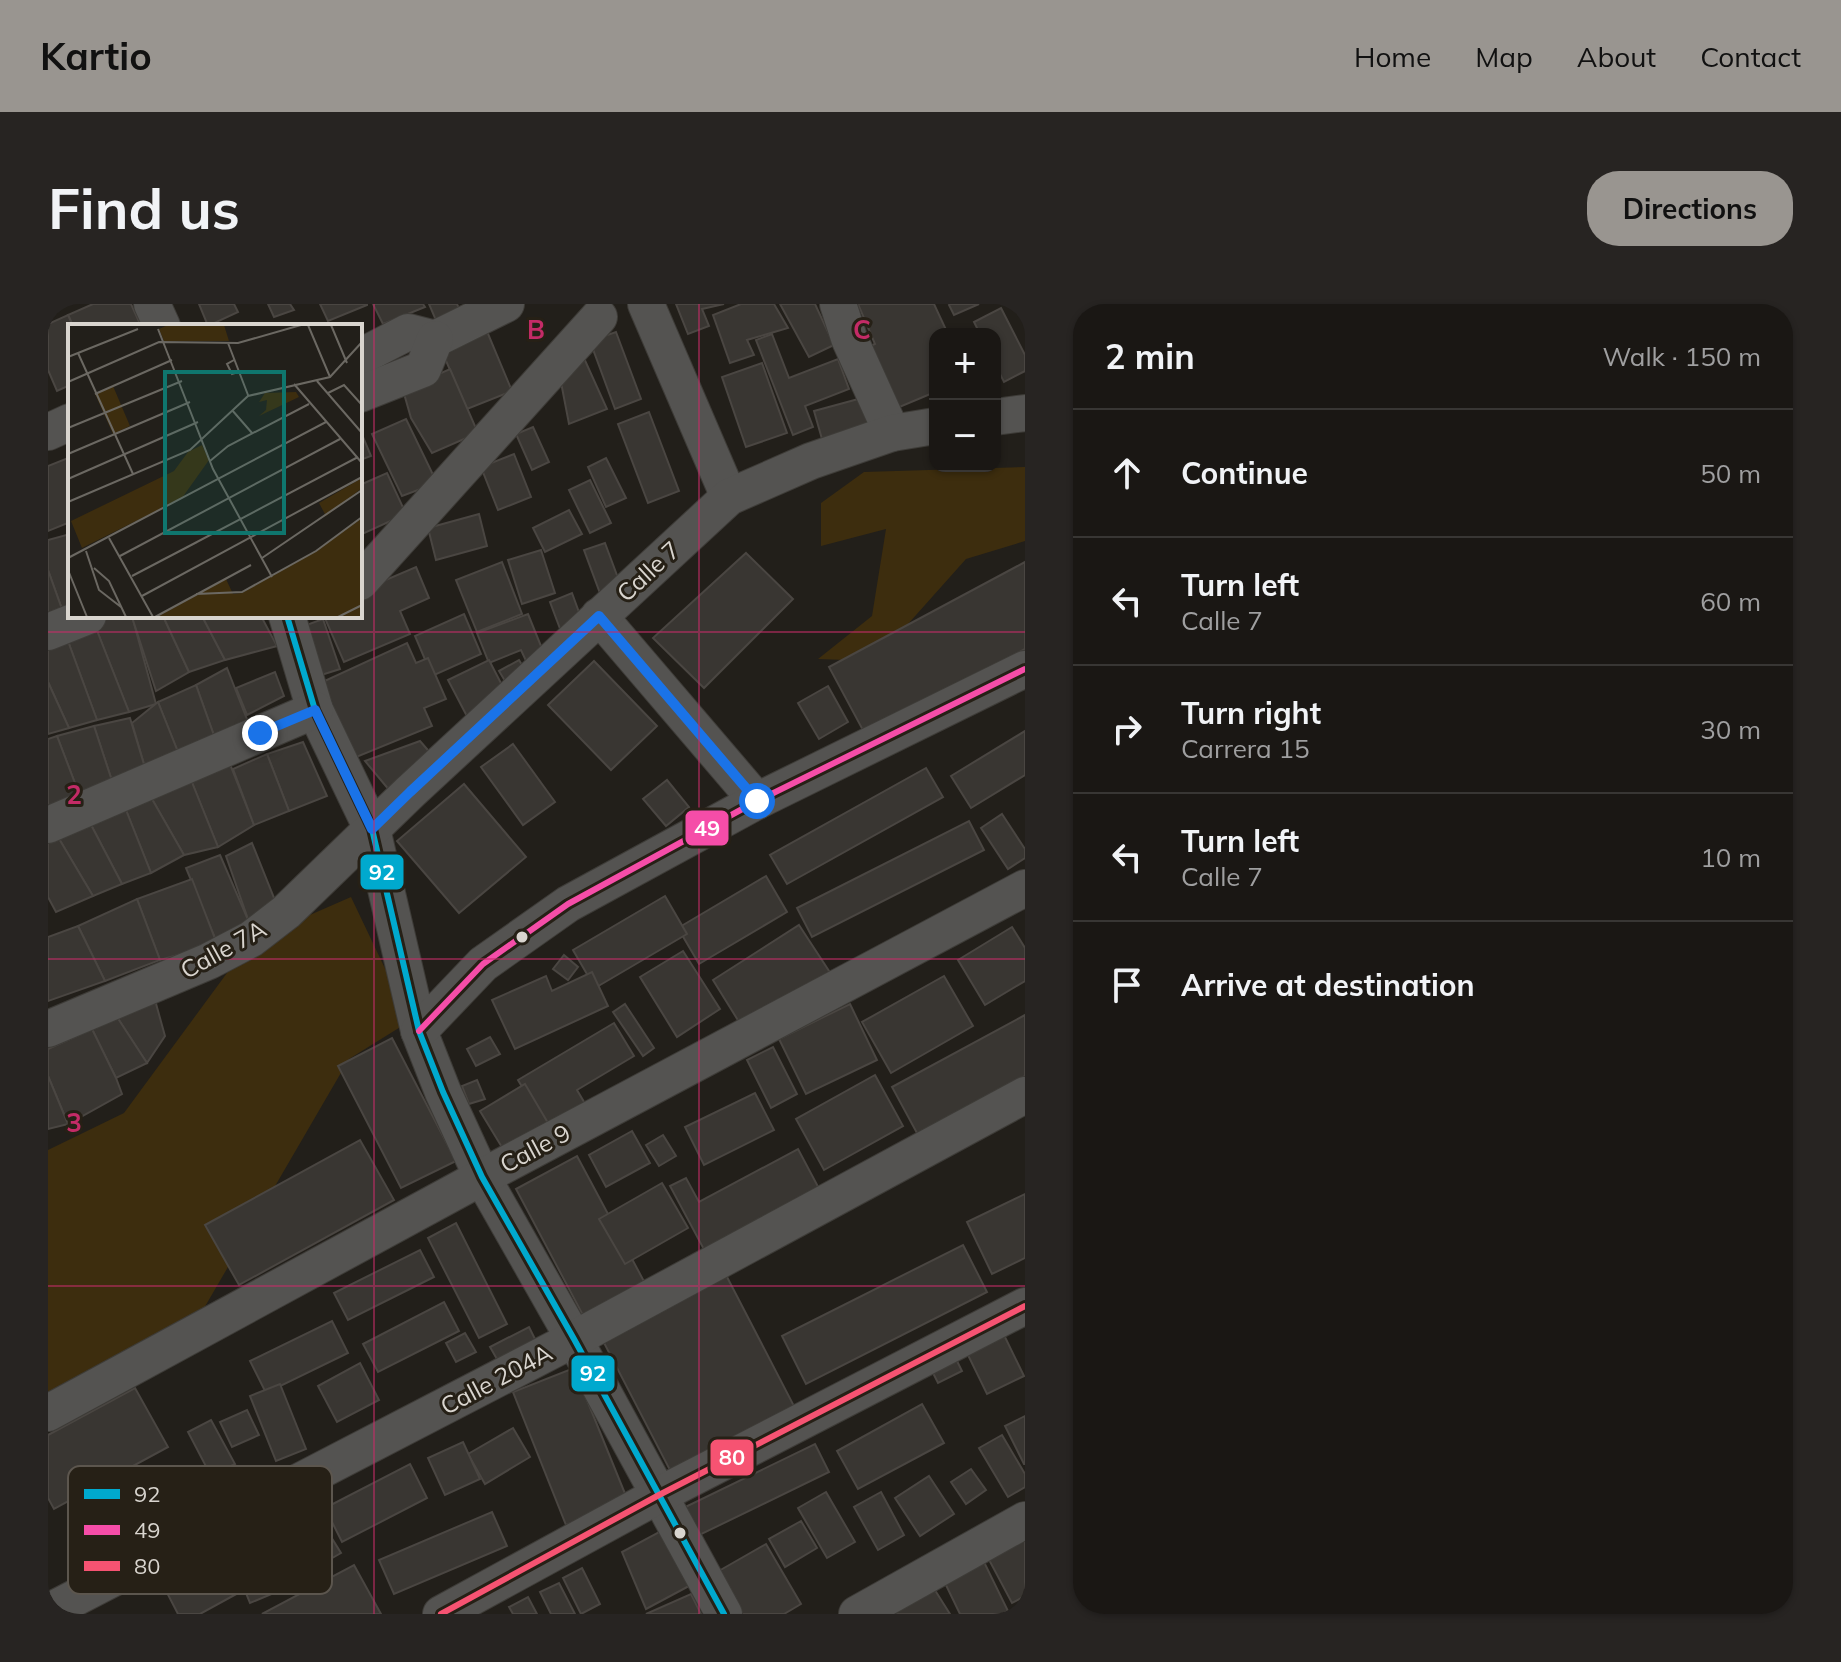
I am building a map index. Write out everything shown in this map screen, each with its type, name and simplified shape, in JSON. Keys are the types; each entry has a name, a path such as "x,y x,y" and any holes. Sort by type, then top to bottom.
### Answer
{"street":[{"path":"152,304 161,324"},
{"path":"362,356 408,332 435,339 506,304"},
{"path":"362,580 594,311 635,304"},
{"path":"646,304 729,497"},
{"path":"838,304 849,338 892,433"},
{"path":"362,393 423,369 435,339"},
{"path":"1001,416 1025,413"},
{"path":"48,432 68,423"},
{"name":"Calle 7","path":"372,829 729,497 811,461 892,433 929,427"},
{"path":"599,616 757,801"},
{"path":"48,632 83,618"},
{"path":"288,618 315,710 372,829 419,1031 443,1092 482,1177 724,1614"},
{"path":"419,1031 483,964 568,904 757,801 1025,669"},
{"path":"48,825 315,710"},
{"name":"Calle 7A","path":"48,1029 209,961 251,939 286,912 372,829"},
{"name":"Calle 9","path":"48,1413 482,1177 1025,888"},
{"name":"Calle 204A","path":"329,1466 574,1339 1025,1095"},
{"path":"441,1614 659,1495 1025,1306"},
{"path":"857,1614 1025,1520"},
{"name":"Calle 204A","path":"48,1612 83,1594"}],"shaded area":[{"path":"1025,467 1025,541 966,559 875,661 818,659 872,616 886,529 821,546 821,503 864,472 1001,472 1001,468"},
{"path":"351,897 410,1021 349,1059 189,1334 48,1408 48,1150 124,1113 238,958 280,928"}],"building":[{"path":"93,304 131,304 140,324 72,324 68,315"},
{"path":"199,304 234,304 238,312 207,324"},
{"path":"268,304 290,304 294,310 274,317"},
{"path":"320,304 367,304 367,305 328,321"},
{"path":"373,304 423,304 425,307 383,324"},
{"path":"429,304 457,304 462,315 438,325"},
{"path":"676,304 724,304 702,309 709,326 688,334"},
{"path":"741,304 774,304 788,328 747,340 754,355 730,363 713,315"},
{"path":"780,304 815,304 834,345 809,357"},
{"path":"858,304 934,304 945,328 929,328 929,395 890,411 863,349 875,344"},
{"path":"950,304 979,304 954,315"},
{"path":"1001,308 1025,355 1025,371 1004,382 1001,376 1001,328 977,328 974,322"},
{"path":"68,315 72,324 68,324 68,386 57,391 48,370 48,324"},
{"path":"486,329 512,391 467,409 440,347"},
{"path":"616,332 641,399 615,409 590,341"},
{"path":"772,334 789,378 838,359 849,389 805,406 813,427 793,435 756,340"},
{"path":"583,356 607,409 569,424 560,377"},
{"path":"762,363 787,433 746,447 722,377"},
{"path":"450,369 478,433 432,453 411,418 403,390"},
{"path":"862,398 870,425 822,439 814,411"},
{"path":"649,412 679,491 648,503 618,424"},
{"path":"406,419 437,483 402,496 372,434"},
{"path":"533,427 549,462 532,470 516,434"},
{"path":"362,435 371,456 362,459"},
{"path":"514,454 531,497 498,510 481,467"},
{"path":"68,458 68,523 48,531 48,466"},
{"path":"606,458 626,498 606,507 588,467"},
{"path":"387,473 406,514 362,534 362,484"},
{"path":"590,480 611,523 590,533 569,490"},
{"path":"569,510 582,534 545,552 533,528"},
{"path":"479,514 487,546 436,560 428,528"},
{"path":"68,535 68,610 63,612 48,570 48,540"},
{"path":"605,543 618,578 601,596 584,550"},
{"path":"541,550 555,593 522,604 508,560"},
{"path":"746,553 793,599 704,688 653,638"},
{"path":"502,562 522,614 477,632 456,580"},
{"path":"1025,562 1025,649 865,734 829,667"},
{"path":"416,567 429,598 400,611 410,634 344,662 325,618 362,618 362,590"},
{"path":"48,570 63,612 48,618"},
{"path":"572,593 580,615 562,634 550,602"},
{"path":"464,614 481,654 432,676 415,636"},
{"path":"528,614 545,656 527,663 521,650 489,663 477,633"},
{"path":"106,618 133,618 156,704 129,712 94,623"},
{"path":"132,618 164,618 189,672 156,691"},
{"path":"164,618 203,618 225,660 189,672"},
{"path":"203,618 262,618 277,646 225,660"},
{"path":"323,619 340,669 315,677 298,628"},
{"path":"94,623 129,712 97,720 65,633"},
{"path":"65,633 97,720 69,728 48,682 48,640"},
{"path":"407,643 416,663 428,658 446,699 424,708 432,726 349,760 318,684"},
{"path":"489,660 504,689 470,722 448,680"},
{"path":"519,660 528,675 508,686 499,671"},
{"path":"594,661 657,726 611,770 548,705"},
{"path":"227,668 250,727 217,744 196,685"},
{"path":"275,672 284,696 247,715 236,688"},
{"path":"48,682 69,728 48,734"},
{"path":"196,685 217,744 180,757 158,702"},
{"path":"828,686 848,722 819,739 798,703"},
{"path":"158,702 180,757 146,771 132,723"},
{"path":"130,718 146,771 114,787 94,726"},
{"path":"94,726 114,787 81,799 57,736"},
{"path":"1025,731 1025,775 971,808 951,776"},
{"path":"57,736 81,799 48,813 48,739"},
{"path":"420,741 433,756 390,791 365,761"},
{"path":"303,742 327,796 289,811 267,754"},
{"path":"513,744 555,802 523,825 481,767"},
{"path":"226,754 254,825 218,847 187,770"},
{"path":"267,754 289,811 254,825 233,769"},
{"path":"926,768 943,797 787,884 770,855"},
{"path":"187,770 218,847 184,855 148,792"},
{"path":"667,780 689,807 666,826 643,799"},
{"path":"464,784 526,857 459,913 397,841"},
{"path":"148,792 184,855 151,873 124,805"},
{"path":"124,805 151,873 122,884 89,821"},
{"path":"1002,814 1025,849 1025,858 1008,869 981,828"},
{"path":"89,821 122,884 93,896 55,832"},
{"path":"969,821 984,850 812,937 797,908"},
{"path":"55,832 93,896 56,912 48,897 48,835"},
{"path":"252,843 276,903 249,922 226,856"},
{"path":"220,855 249,922 215,938 186,868"},
{"path":"766,876 787,912 699,964 678,928"},
{"path":"192,879 217,944 160,960 137,899"},
{"path":"665,896 687,934 595,988 573,950"},
{"path":"137,899 160,960 105,981 78,926"},
{"path":"799,925 831,974 744,1030 713,980"},
{"path":"78,926 105,981 48,1001 48,937"},
{"path":"1012,927 1025,948 1025,981 985,1005 958,960"},
{"path":"683,951 720,1009 677,1037 640,977"},
{"path":"564,955 578,967 568,980 553,969"},
{"path":"592,972 608,1006 515,1049 492,1000 546,976 552,991"},
{"path":"944,976 973,1026 891,1073 862,1022"},
{"path":"155,1000 165,1036 147,1063 117,1017"},
{"path":"625,1004 654,1048 643,1056 613,1012"},
{"path":"850,1004 877,1060 806,1094 779,1039"},
{"path":"1025,1015 1025,1076 918,1135 892,1087"},
{"path":"117,1017 147,1063 116,1078 92,1029"},
{"path":"614,1023 634,1056 577,1090 587,1107 548,1130 518,1080"},
{"path":"92,1029 122,1094 68,1124 48,1076 48,1049"},
{"path":"490,1037 500,1054 476,1066 467,1049"},
{"path":"392,1038 456,1161 401,1188 338,1066"},
{"path":"773,1047 797,1094 771,1108 747,1060"},
{"path":"875,1075 903,1126 824,1170 796,1119"},
{"path":"48,1076 68,1124 48,1129"},
{"path":"477,1080 485,1099 469,1104 462,1086"},
{"path":"525,1084 548,1123 503,1149 480,1111"},
{"path":"755,1093 774,1130 704,1165 685,1127"},
{"path":"632,1131 650,1163 606,1187 589,1155"},
{"path":"663,1135 676,1156 659,1166 646,1145"},
{"path":"360,1140 394,1200 239,1285 205,1225"},
{"path":"798,1149 823,1196 708,1257 670,1186 686,1178 699,1202"},
{"path":"577,1156 647,1287 585,1319 516,1189"},
{"path":"662,1183 688,1228 625,1264 599,1219"},
{"path":"1025,1194 1025,1258 992,1274 967,1222"},
{"path":"456,1223 507,1324 479,1338 428,1238"},
{"path":"963,1245 987,1292 806,1384 782,1336"},
{"path":"420,1250 434,1277 348,1320 334,1293"},
{"path":"726,1275 796,1410 672,1474 602,1339"},
{"path":"444,1302 459,1331 378,1372 363,1344"},
{"path":"332,1321 348,1353 266,1393 250,1361"},
{"path":"529,1327 536,1341 498,1361 490,1347"},
{"path":"465,1333 476,1352 456,1362 446,1343"},
{"path":"1003,1333 1024,1376 987,1394 966,1351"},
{"path":"953,1353 962,1371 938,1383 929,1365"},
{"path":"360,1363 379,1400 337,1422 318,1386"},
{"path":"574,1368 628,1501 566,1525 513,1392"},
{"path":"280,1384 306,1449 276,1461 250,1396"},
{"path":"135,1388 168,1447 133,1466 68,1466 68,1501 54,1509 48,1498 48,1435"},
{"path":"922,1404 944,1443 858,1489 837,1451"},
{"path":"247,1410 259,1435 232,1447 220,1422"},
{"path":"1025,1416 1025,1464 1024,1464 1005,1426"},
{"path":"211,1420 235,1464 206,1466 188,1432"},
{"path":"513,1428 530,1457 485,1484 468,1454"},
{"path":"1002,1435 1025,1474 1025,1487 1008,1497 979,1448"},
{"path":"463,1442 480,1479 445,1495 428,1458"},
{"path":"815,1444 829,1472 689,1540 675,1512"},
{"path":"410,1464 427,1498 342,1542 332,1522 332,1504"},
{"path":"971,1469 986,1490 966,1504 951,1482"},
{"path":"929,1476 954,1514 920,1536 895,1498"},
{"path":"826,1492 855,1542 827,1558 798,1508"},
{"path":"881,1492 904,1535 878,1550 854,1507"},
{"path":"492,1512 507,1546 394,1594 379,1560"},
{"path":"801,1521 817,1548 785,1567 769,1539"},
{"path":"661,1531 689,1586 646,1609 622,1552"},
{"path":"332,1538 341,1553 332,1558"},
{"path":"1025,1538 1025,1596 1012,1603 987,1556"},
{"path":"766,1544 801,1604 784,1614 741,1614 717,1572"},
{"path":"983,1560 1008,1611 1002,1614 960,1614 943,1579"},
{"path":"354,1565 381,1614 262,1614 300,1594 332,1594 332,1577"},
{"path":"582,1568 600,1604 581,1614 563,1578"},
{"path":"559,1583 575,1614 551,1614 540,1592"},
{"path":"933,1587 950,1614 891,1614"},
{"path":"168,1594 236,1594 200,1614 178,1614"},
{"path":"246,1594 272,1594 250,1603"},
{"path":"691,1594 701,1614 646,1614"},
{"path":"528,1597 537,1614 513,1614 509,1607"}],"transit line":[{"name":"92","path":"288,618 315,710 372,829 419,1031 443,1092 482,1177 724,1614"},
{"name":"49","path":"419,1031 483,964 568,904 757,801 1025,669"},
{"name":"80","path":"441,1614 659,1495 1025,1306"}],"route":[{"path":"260,733 315,710 372,829 599,616 757,801"}]}
